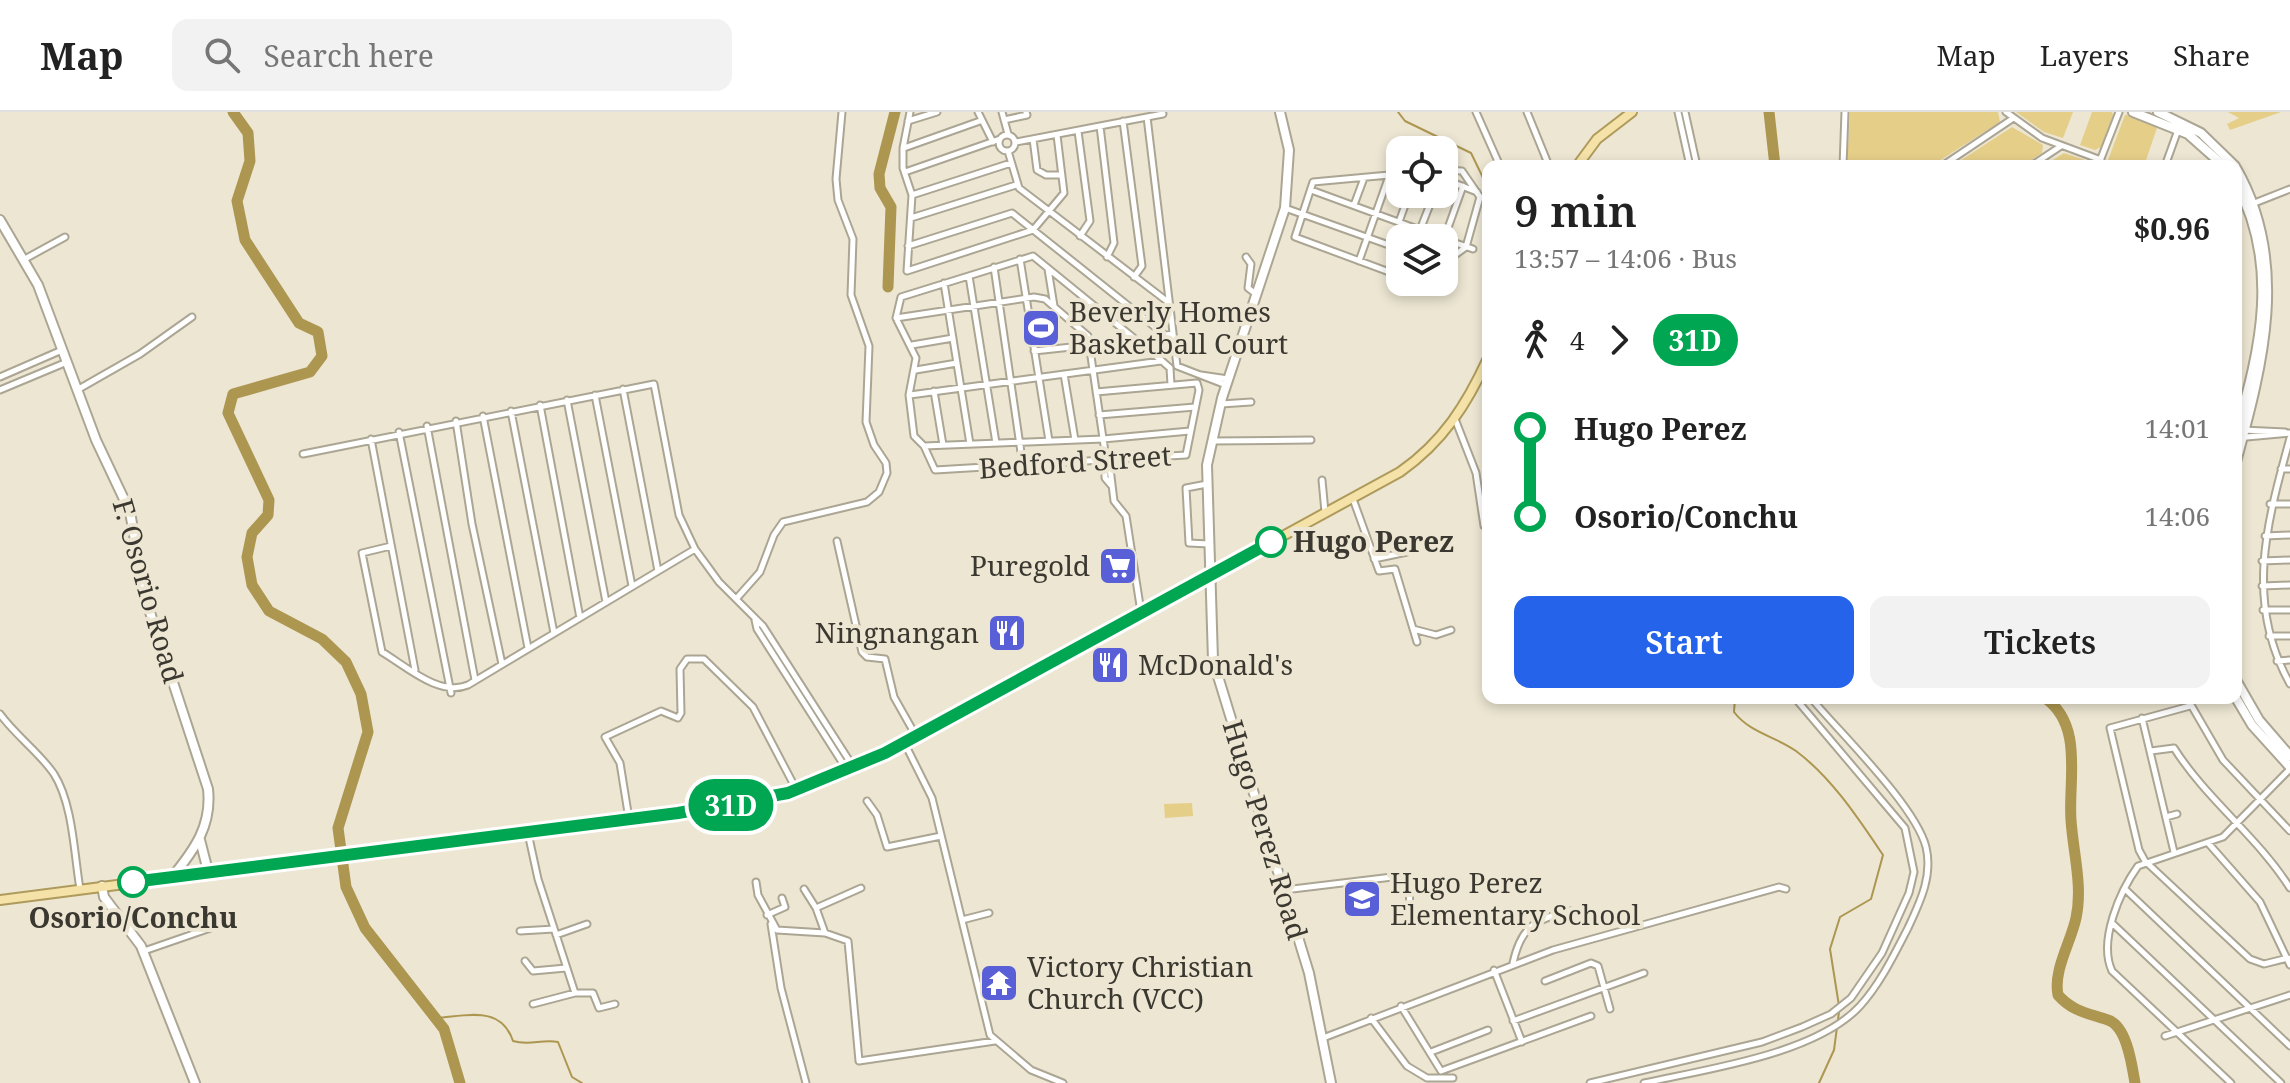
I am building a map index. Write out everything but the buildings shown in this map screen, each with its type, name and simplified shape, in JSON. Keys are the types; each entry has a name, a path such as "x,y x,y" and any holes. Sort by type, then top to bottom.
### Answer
{"main road":[{"path":"1581,160 1597,139 1632,112"},
{"path":"0,900 208,871 528,833 742,803 796,790 904,743 1412,463 1455,419 1482,369"}],"street":[{"path":"737,598 760,572 774,535 783,522 867,502 879,492 887,473 866,422 869,346 851,295 853,239 838,200 836,179 842,112"},
{"path":"910,112 903,148 905,172 912,195 907,271 1033,230 1064,193 1057,135"},
{"path":"907,122 937,112"},
{"path":"978,112 993,142"},
{"path":"1002,112 1008,134 1016,142"},
{"path":"1004,120 1027,115 1026,112"},
{"name":"Hugo Perez Road","path":"1280,112 1289,150 1285,208 1227,382 1212,441 1207,484 1215,671 1309,973 1331,1083"},
{"path":"1476,112 1497,160"},
{"path":"1527,112 1547,160"},
{"path":"1678,112 1689,160"},
{"path":"1685,112 1696,160"},
{"path":"1843,160 1845,112"},
{"path":"2006,112 2012,119 2092,160"},
{"path":"2100,160 2119,112"},
{"path":"2133,112 2180,126 2218,160"},
{"path":"2158,112 2211,141 2229,160"},
{"path":"1008,151 1016,142 1163,114"},
{"path":"1147,117 1177,366 1227,382"},
{"path":"1951,160 2012,119"},
{"path":"903,148 980,121"},
{"path":"1123,121 1142,266 1134,277"},
{"path":"1100,126 1114,243 1107,257"},
{"path":"2167,160 2180,126"},
{"path":"1078,131 1090,221 1080,236"},
{"path":"905,172 1008,134"},
{"path":"1000,139 1001,147 1008,151 1016,185 1169,303"},
{"path":"1033,139 1037,170 1046,175 1061,175"},
{"path":"2040,160 2061,146"},
{"path":"912,195 1011,163"},
{"path":"1458,171 1462,171 1477,192 1480,204 1466,247 1458,253"},
{"path":"1386,176 1313,182 1295,237 1386,271"},
{"path":"1354,205 1364,178"},
{"path":"2242,183 2251,204 2260,251 2264,314 2242,420"},
{"path":"1359,261 1386,184"},
{"path":"1458,184 1477,192"},
{"path":"911,218 1016,185"},
{"path":"1449,224 1463,186"},
{"path":"2251,204 2290,189"},
{"path":"1311,190 1404,224"},
{"path":"2242,191 2251,204"},
{"path":"1285,208 1386,244"},
{"path":"1399,222 1404,208"},
{"path":"908,246 1012,213 1165,335 1173,334"},
{"name":"F. Osorio Road","path":"0,220 38,285 76,390 130,512 145,597 204,776 209,807 200,839 173,876"},
{"path":"23,260 65,237"},
{"path":"1458,244 1473,249"},
{"path":"1096,392 1171,385 1170,368 1033,256 899,298 896,318 912,345 916,370 909,395 914,436 924,446 1103,439 1190,431"},
{"path":"1246,257 1251,264 1248,288 1256,294"},
{"path":"1020,259 1049,441"},
{"path":"994,267 1023,466"},
{"path":"1048,268 1054,306"},
{"path":"969,276 996,443"},
{"path":"944,283 970,444"},
{"path":"896,318 1040,297 1085,331 1105,452 1114,477 1111,485 1114,501 1126,516 1141,612"},
{"path":"76,390 140,354 192,317"},
{"path":"912,345 953,338"},
{"path":"1034,351 1137,340"},
{"path":"0,377 63,350"},
{"path":"909,395 1162,361"},
{"path":"0,390 67,362"},
{"path":"916,370 957,363"},
{"path":"1064,374 1075,440"},
{"name":"Bedford Street","path":"924,446 935,470 1186,455 1200,387 1194,382 1171,385"},
{"path":"303,454 427,426 654,384 679,515 695,549 713,576 755,620 757,629 850,769"},
{"path":"623,389 658,571"},
{"path":"934,391 943,445"},
{"path":"595,395 632,587"},
{"path":"567,400 606,602"},
{"path":"1220,405 1251,402"},
{"path":"540,405 580,618"},
{"path":"1099,415 1195,407"},
{"path":"511,411 554,633"},
{"path":"483,416 528,648"},
{"path":"1455,419 1476,473 1482,513"},
{"path":"456,421 472,524 502,664"},
{"path":"427,426 475,680"},
{"path":"399,432 450,691"},
{"path":"2242,433 2290,434 2270,504 2262,561 2263,610 2277,661 2290,684"},
{"path":"371,439 415,671"},
{"path":"1212,441 1311,440"},
{"path":"2281,469 2290,469"},
{"path":"1322,480 1325,513"},
{"path":"1207,484 1186,488 1189,543 1209,544"},
{"path":"1353,498 1379,571 1395,569 1417,642"},
{"path":"2270,504 2290,504"},
{"path":"2265,536 2290,535"},
{"path":"837,541 862,652 867,657 885,659 894,697 920,734"},
{"path":"391,546 362,553 382,652 450,691 464,687 695,549"},
{"path":"1374,559 1407,552"},
{"path":"2262,561 2290,560"},
{"path":"2262,586 2290,585"},
{"path":"2263,610 2290,610"},
{"path":"1412,629 1436,635 1451,630"},
{"path":"2269,636 2290,636"},
{"path":"629,819 620,763 605,737 661,711 678,718 681,713 680,669 687,659 704,659 746,697 796,790"},
{"path":"2277,661 2290,660"},
{"path":"2242,690 2259,720 2290,756"},
{"path":"1590,1083 1762,1042 1831,1014 1851,998 1882,953 1909,893 1914,872 1905,828 1800,704"},
{"path":"1644,1083 1767,1053 1833,1028 1860,1006 1891,963 1923,897 1928,870 1926,847 1915,820 1816,704"},
{"path":"2231,1083 2112,971 2108,960 2112,923 2134,871 2145,861 2209,844 2237,826 2290,768 2252,725 2240,704"},
{"path":"2209,844 2260,902 2289,961 2264,964 2250,959 2145,861 2111,725 2190,706 2223,760 2290,831"},
{"path":"0,714 21,741 46,764 61,787 80,889"},
{"path":"2142,718 2174,852"},
{"path":"904,743 932,798 990,1035 1045,1080 1063,1083"},
{"path":"2151,751 2174,748 2192,777 2271,862 2290,888"},
{"path":"867,801 877,815 887,847 941,836"},
{"path":"2166,817 2177,814"},
{"path":"528,833 538,879 575,993"},
{"name":"F. Osorio Road","path":"200,839 208,871"},
{"path":"1284,890 1409,875 1410,917"},
{"path":"756,882 771,923 781,988 806,1083"},
{"path":"102,886 104,897 144,951 195,1083"},
{"path":"1323,1038 1494,970 1750,894 1779,887 1786,889"},
{"path":"816,908 861,888"},
{"path":"804,889 816,908 825,933"},
{"path":"2126,890 2290,1046"},
{"path":"767,915 784,908 782,898"},
{"path":"1513,964 1524,931 1533,924 1571,911"},
{"path":"962,920 989,913"},
{"path":"144,951 225,923"},
{"path":"771,923 782,932 825,933 846,939 859,1061 995,1041"},
{"path":"2112,923 2281,1083"},
{"path":"520,931 555,932 587,924"},
{"path":"525,961 533,971 566,968"},
{"path":"1545,981 1591,963 1598,966 1610,1009"},
{"path":"1494,970 1522,1042"},
{"path":"1513,1021 1644,973"},
{"path":"533,1004 575,993 593,993 599,1008 615,1004"},
{"path":"2165,1036 2290,995"},
{"path":"1401,1006 1441,1071 1591,1016"},
{"path":"1371,1018 1407,1066 1427,1078 1453,1078"},
{"path":"1431,1052 1488,1030"}],"shaded area":[{"path":"1850,112 1998,112 2000,122 1940,160 1847,160"},
{"path":"2016,112 2073,112 2063,138 2044,132"},
{"path":"2092,112 2112,112 2113,115 2101,147 2095,150 2080,145"},
{"path":"2228,112 2281,112 2230,130 2227,124 2239,118"},
{"path":"2125,115 2158,125 2146,160 2108,160"},
{"path":"2012,127 2043,145 2042,153 2031,160 1961,160"},
{"path":"2064,153 2085,160 2053,160"},
{"name":"Beverly Homes Basketball Court","path":"1047,313 1051,342 1036,344 1032,315"},
{"path":"1192,803 1193,816 1165,818 1164,804"}],"waterway":[{"path":"233,112 248,133 250,161 237,201 245,240 299,323 318,332 322,356 310,372 233,394 228,413 269,500 268,515 252,533 247,557 252,585 269,611 322,639 346,662 361,694 368,732 338,828 346,887 365,928 444,1029 460,1083"},
{"path":"888,287 891,207 880,188 879,174 895,112"},
{"path":"1398,112 1405,121 1471,153 1482,176"},
{"path":"1769,112 1774,160"},
{"path":"1735,704 1734,712 1740,719 1796,751 1821,773 1844,799 1883,855 1871,899 1840,917 1830,949 1839,1006"},
{"path":"2052,704 2065,723 2070,738 2071,820 2078,881 2076,918 2060,966 2058,995 2075,1009 2108,1020 2120,1030 2128,1047 2135,1083"},
{"path":"1819,1083 1834,1050 1839,1012"},
{"path":"436,1018 482,1015 500,1022 513,1041 558,1042 572,1077 582,1083"}],"bus line":[{"name":"31D","path":"133,882 678,813 788,793 885,753 1271,542"}],"place":[{"name":"Beverly Homes Basketball Court","path":"1041,328"},
{"name":"Hugo Perez","path":"1271,542"},
{"name":"Puregold","path":"1118,566"},
{"name":"Ningnangan","path":"1007,633"},
{"name":"McDonald's","path":"1110,665"},
{"name":"Osorio/Conchu","path":"133,882"},
{"name":"Hugo Perez Elementary School","path":"1362,899"},
{"name":"Victory Christian Church (VCC)","path":"999,983"}]}
